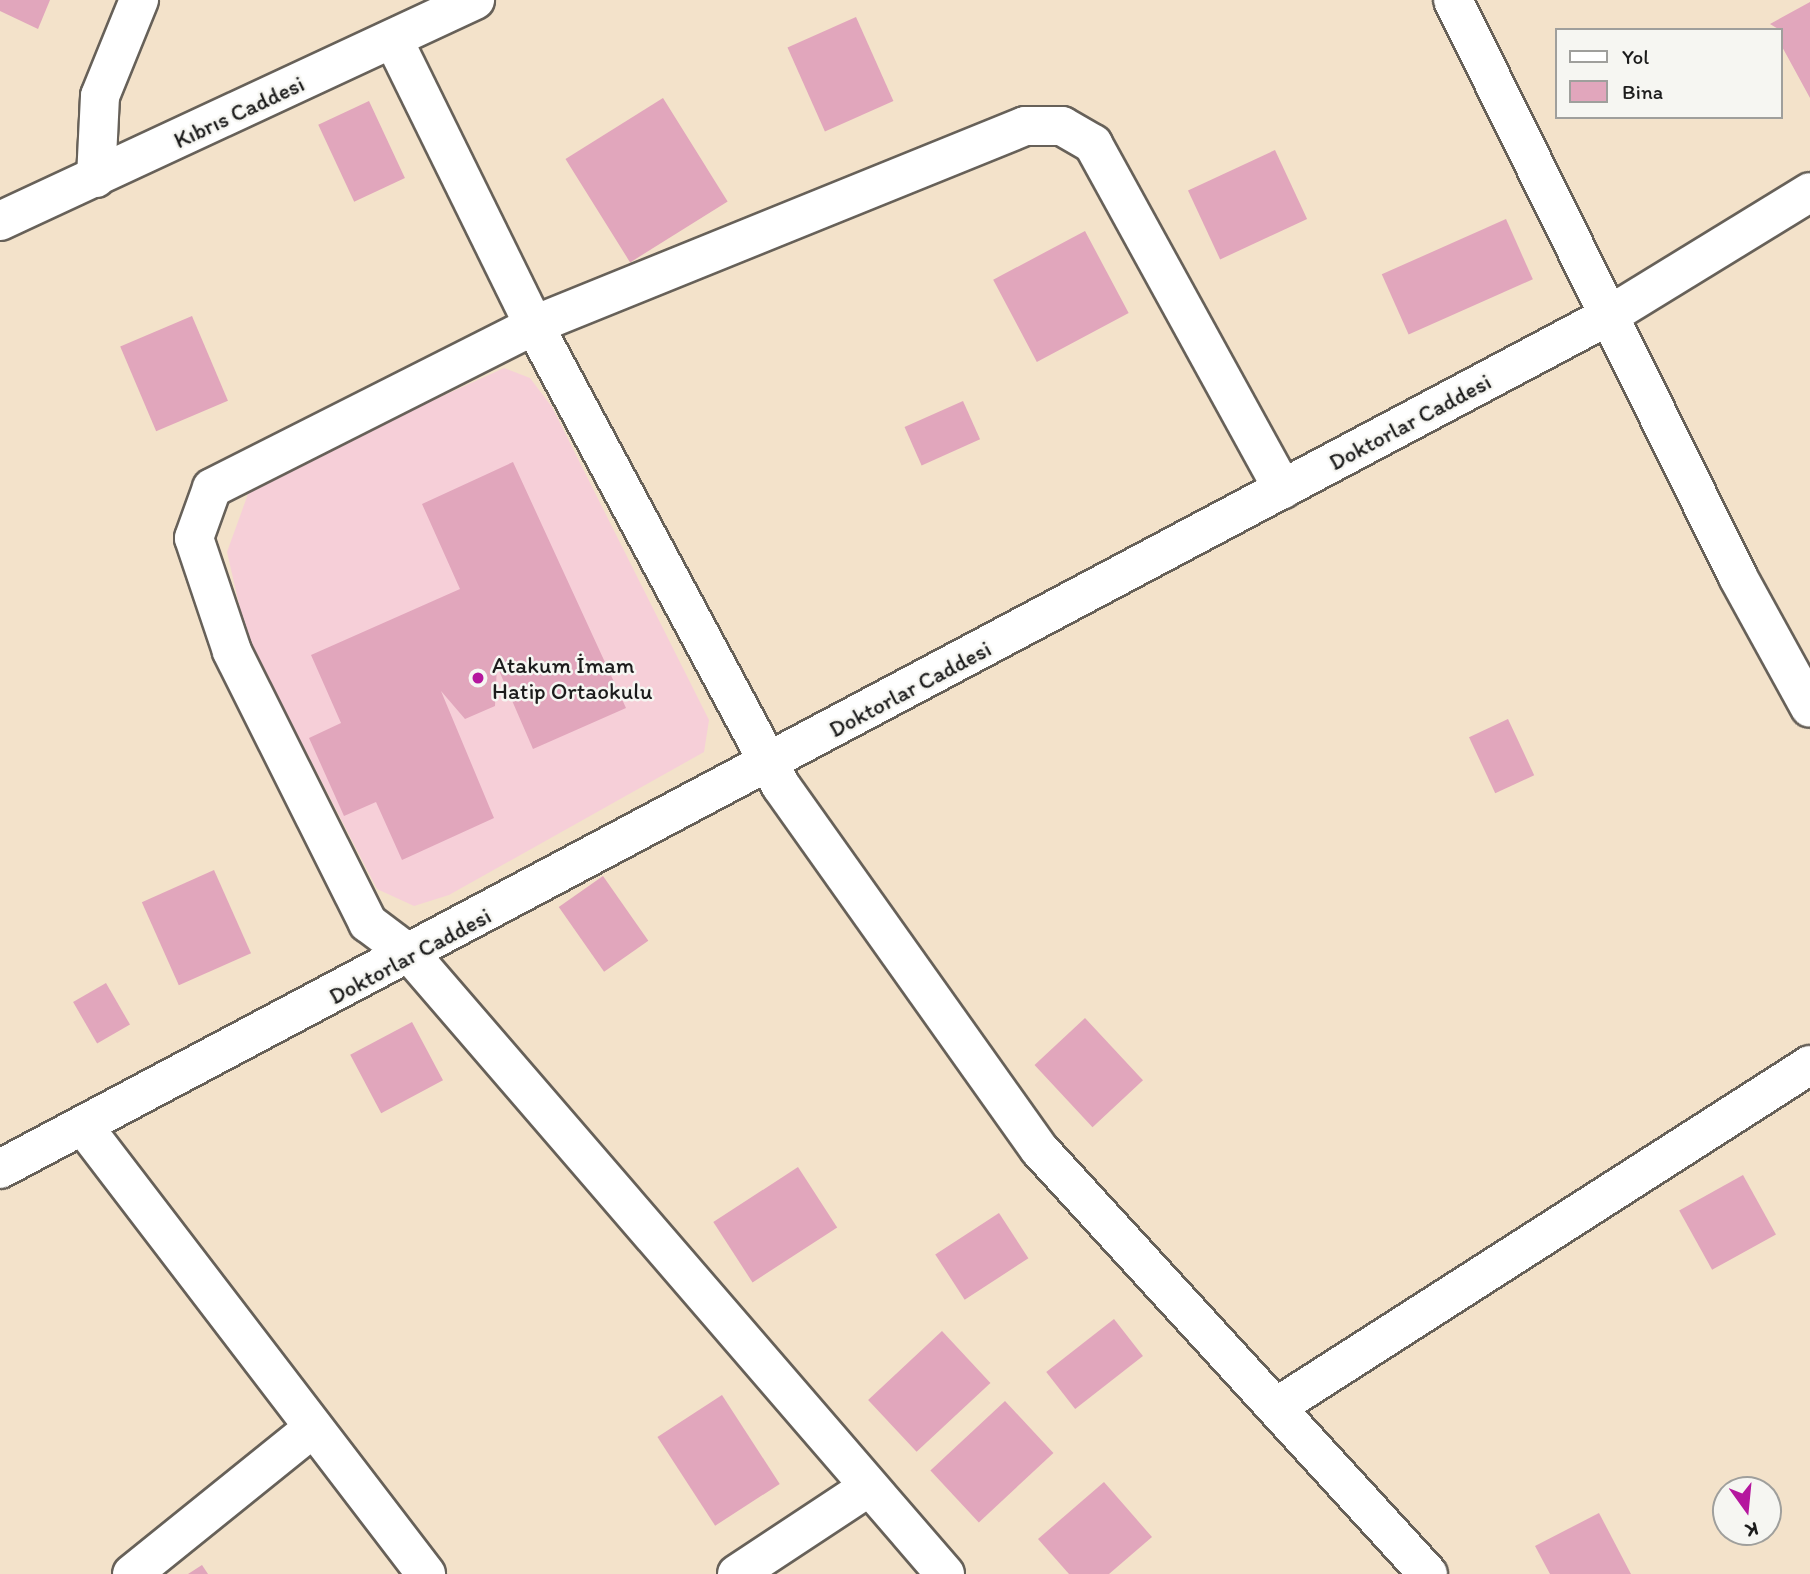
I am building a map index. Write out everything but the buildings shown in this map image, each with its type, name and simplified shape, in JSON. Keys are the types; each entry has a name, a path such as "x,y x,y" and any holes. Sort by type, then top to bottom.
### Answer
{"street":[{"path":"96,178 100,96 139,0"},
{"name":"Kıbrıs Caddesi","path":"0,220 96,178 475,0"},
{"path":"1453,0 1608,316 1810,708"},
{"path":"393,39 534,326 768,766 1040,1149 1278,1406 1428,1574"},
{"path":"946,1574 866,1489 412,956 368,923 232,651 194,538 212,488 534,326 1025,126 1062,126 1093,144 1283,489"},
{"name":"Doktorlar Caddesi","path":"0,1169 412,956 1608,316 1810,192"},
{"path":"1278,1406 1810,1065"},
{"path":"84,1127 426,1574"},
{"path":"132,1574 313,1428"},
{"path":"737,1574 866,1489"}],"shaded area":[{"name":"Atakum İmam Hatip Ortaokulu","path":"504,368 530,378 552,407 709,720 704,752 449,895 414,906 377,889 246,635 227,552 252,483"}],"place":[{"name":"Atakum İmam Hatip Ortaokulu","path":"478,678"}]}
